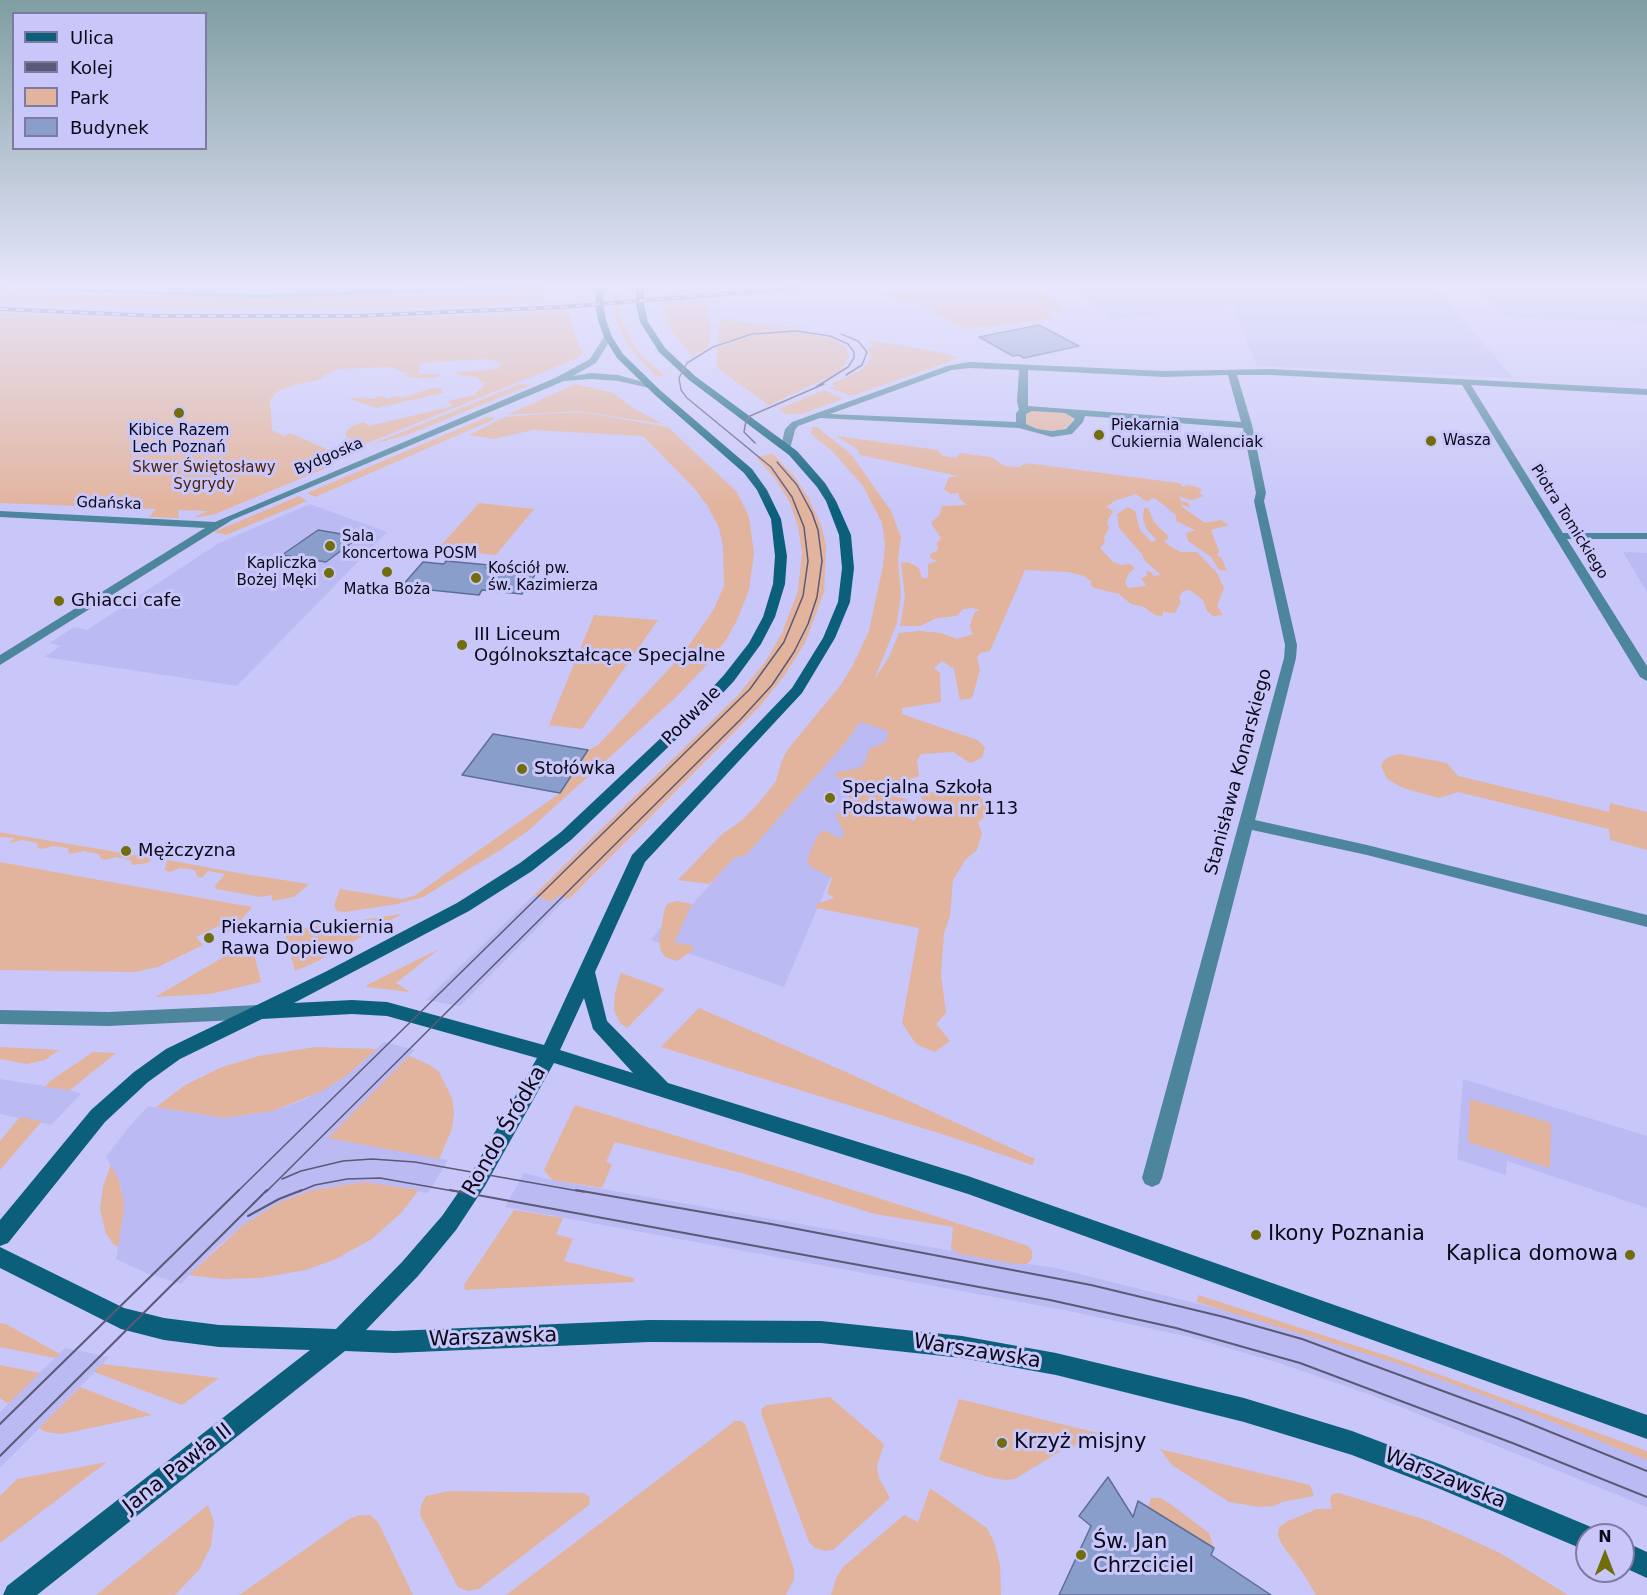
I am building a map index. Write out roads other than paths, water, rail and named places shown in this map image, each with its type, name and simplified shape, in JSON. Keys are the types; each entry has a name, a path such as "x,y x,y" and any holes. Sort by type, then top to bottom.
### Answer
{"main road":[{"name":"Podwale","path":"259,1012 438,920 537,860 566,836 702,707 729,678 755,644 769,616 779,584 781,556 776,519 762,490 748,471 624,361"},
{"path":"673,361 709,391 786,447 821,484 839,517 845,535 848,575 841,611 823,651 797,690 638,859 549,1054 968,1185 1647,1427"},
{"path":"586,971 599,1024 624,1052 662,1088"},
{"name":"Rondo Śródka","path":"0,1236 98,1116 141,1077 172,1054 259,1012 352,1007 387,1009 549,1054 482,1174 449,1223 411,1269 339,1341"},
{"path":"0,1257 101,1310 133,1322 164,1329 219,1336 339,1341"},
{"name":"Warszawska","path":"339,1341 731,1330 821,1332 962,1347 1056,1364 1244,1410 1352,1443 1443,1477 1575,1533"},
{"name":"Jana Pawła II","path":"16,1595 339,1341"}],"street":[{"name":"Bydgoska","path":"0,661 228,518 558,380 592,361"},
{"path":"786,447 792,426 950,368 969,365 1164,374 1271,372 1647,392"},
{"path":"1021,425 1020,417 1024,410 1022,401 1024,367"},
{"name":"Stanisława Konarskiego","path":"1152,1178 1290,658 1291,645 1259,501 1261,493 1247,425 1232,373"},
{"name":"Bydgoska","path":"558,380 610,377 639,382 651,387"},
{"name":"Piotra Tomickiego","path":"1465,383 1647,677"},
{"path":"1024,410 1054,408 1076,413 1247,425"},
{"path":"815,417 1021,425 1035,431 1062,434 1070,432 1080,420 1076,413"},
{"name":"Gdańska","path":"0,514 216,525"},
{"path":"1560,536 1647,536"},
{"path":"1245,823 1367,850 1647,921"},
{"path":"0,1017 108,1019 259,1012"}],"tram line":[{"path":"237,1192 750,689 784,642 803,596 808,561 804,527 792,497 771,467 687,398 681,390 679,378 690,361"},
{"path":"816,387 848,367 852,361"},
{"path":"846,375 862,365 863,361"},
{"path":"755,443 744,432 746,421 750,416 824,384"},
{"path":"266,1192 740,720 772,685 794,652 808,624 817,597 822,561 818,530 812,513 797,485 777,462"},
{"path":"282,1179 301,1171 343,1161 372,1159 415,1162 584,1192"},
{"path":"298,1192 315,1185 347,1179 380,1178 459,1192"},
{"path":"0,1424 239,1190"},
{"path":"0,1456 267,1190"},
{"path":"248,1216 279,1199 302,1190"},
{"path":"450,1190 1050,1300 1176,1328 1300,1363 1515,1444 1647,1497"},
{"path":"576,1190 771,1224 1091,1285 1224,1317 1302,1339 1516,1418 1647,1471"}],"place":[{"name":"Kibice Razem Lech Poznań","path":"179,413"},
{"name":"Piekarnia Cukiernia Walenciak","path":"1099,435"},
{"name":"Wasza","path":"1431,441"},
{"name":"Sala koncertowa POSM","path":"330,546"},
{"name":"Matka Boża","path":"387,572"},
{"name":"Kapliczka Bożej Męki","path":"329,573"},
{"name":"Kościół pw. św. Kazimierza","path":"476,578"},
{"name":"Ghiacci cafe","path":"59,601"},
{"name":"III Liceum Ogólnokształcące Specjalne","path":"462,645"},
{"name":"Stołówka","path":"522,769"},
{"name":"Specjalna Szkoła Podstawowa nr 113","path":"830,798"},
{"name":"Mężczyzna","path":"126,851"},
{"name":"Piekarnia Cukiernia Rawa Dopiewo","path":"209,938"},
{"name":"Ikony Poznania","path":"1256,1235"},
{"name":"Kaplica domowa","path":"1630,1255"},
{"name":"Krzyż misjny","path":"1002,1443"},
{"name":"Św. Jan Chrzciciel","path":"1081,1555"}],"park label":[{"name":"Skwer Świętosławy Sygrydy","path":"204,476"}]}
